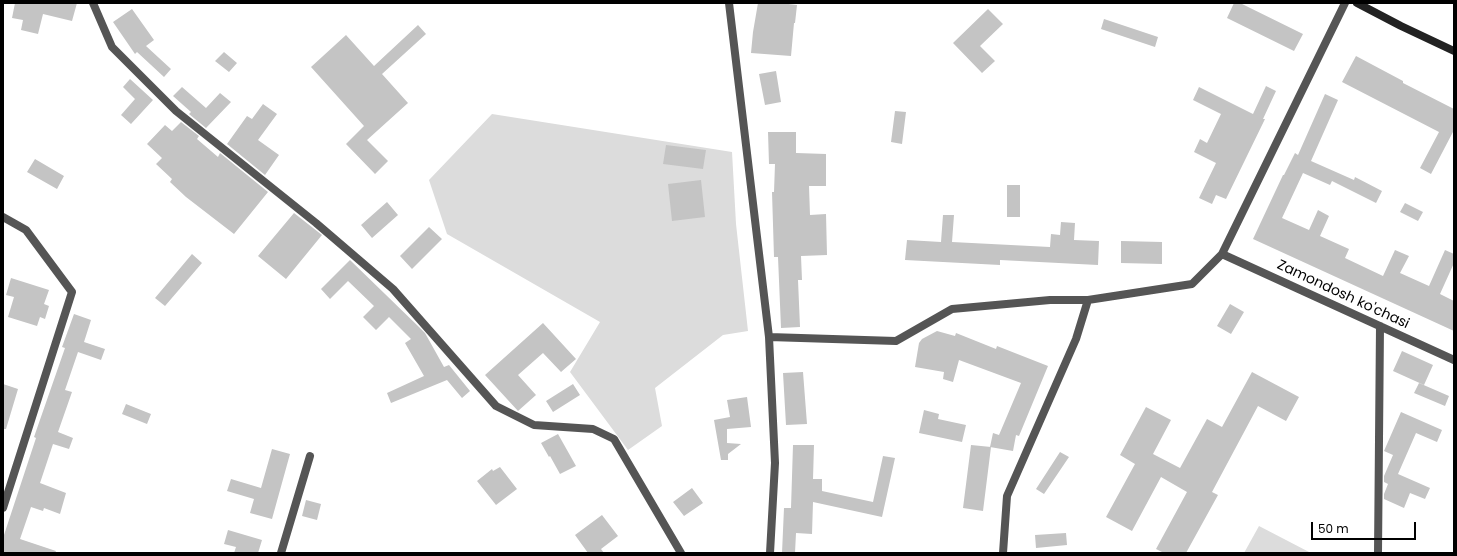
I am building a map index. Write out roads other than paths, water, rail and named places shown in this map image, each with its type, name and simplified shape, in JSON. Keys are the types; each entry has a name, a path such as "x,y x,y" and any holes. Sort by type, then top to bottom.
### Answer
{"main road":[{"path":"1357,3 1454,51"}],"street":[{"path":"93,3 112,47 176,111 316,223 393,289 496,406 534,425 593,429 614,439 681,553"},
{"path":"729,3 769,337 776,463 770,553"},
{"path":"769,337 896,341 952,309 1050,300 1088,300 1192,284 1222,254 1346,3"},
{"path":"3,217 26,230 72,292 3,508"},
{"name":"Zamondosh ko'chasi","path":"1222,254 1454,360"},
{"path":"1003,553 1007,496 1076,338 1088,300"},
{"path":"1378,553 1380,326"},
{"path":"281,553 310,456"}]}
